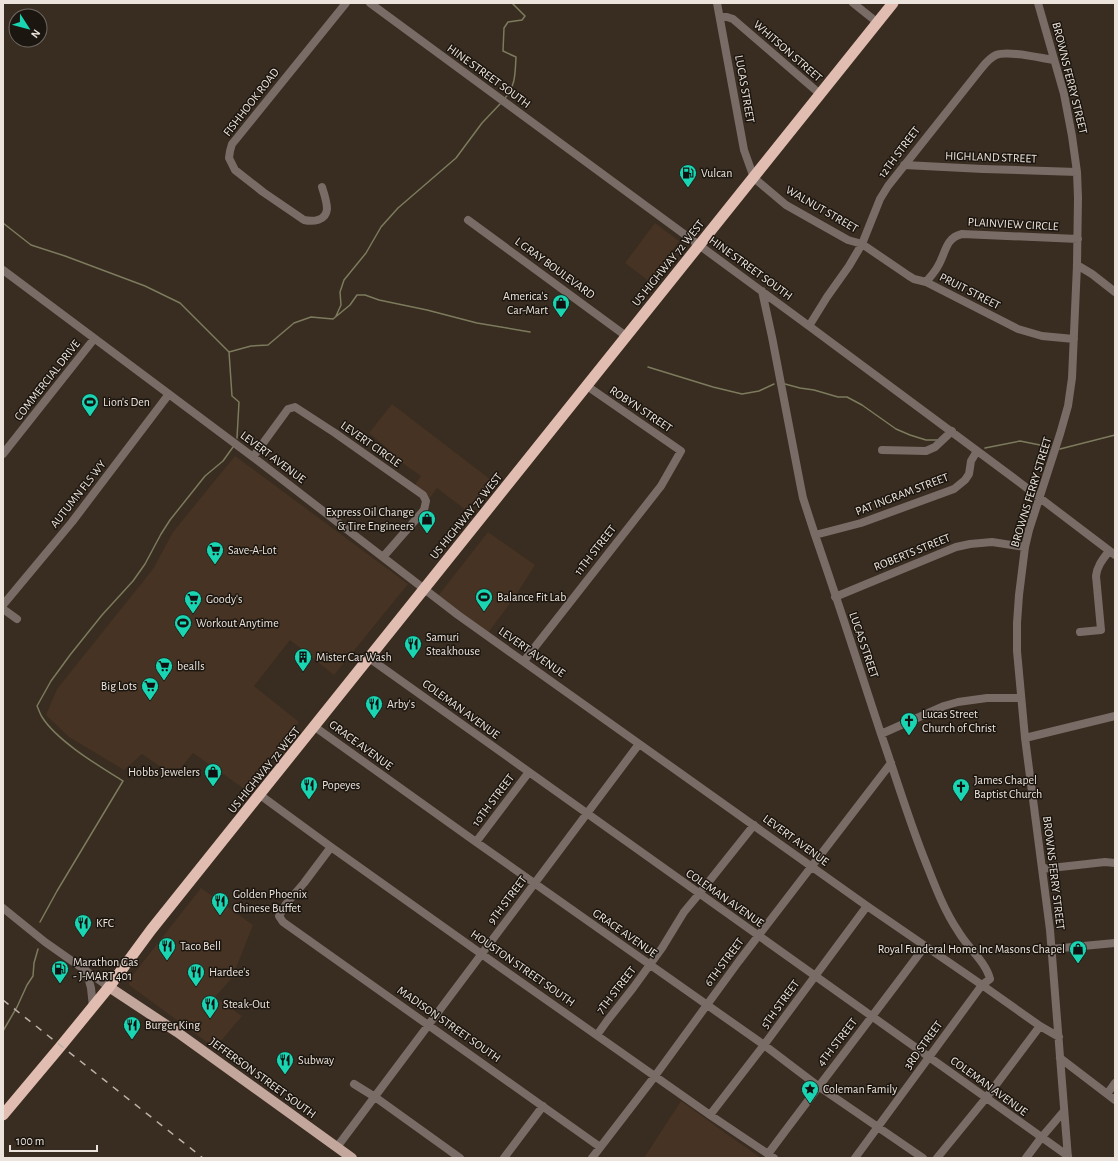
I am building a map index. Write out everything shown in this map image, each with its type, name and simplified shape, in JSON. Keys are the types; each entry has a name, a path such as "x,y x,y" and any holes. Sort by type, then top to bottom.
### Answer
{"highway":[{"name":"US HIGHWAY 72 WEST","path":"3,1115 93,1007 149,934 424,588 893,3"}],"main road":[{"name":"JEFFERSON STREET SOUTH","path":"109,987 177,1032 352,1158"}],"street":[{"name":"FISHHOOK ROAD","path":"322,187 327,210 324,216 311,222 304,220 263,192 235,170 229,158 232,144 346,3"},
{"name":"HINE STREET SOUTH","path":"370,3 700,245 1112,553"},
{"name":"LUCAS STREET","path":"717,3 744,150 754,178"},
{"path":"853,3 878,23"},
{"name":"BROWNS FERRY STREET","path":"1038,3 1064,94 1072,136 1077,172 1078,239 1072,378 1068,406 1029,530 1025,548 1019,595 1017,651 1025,738 1051,949 1068,1157"},
{"name":"WHITSON STREET","path":"720,17 733,19 820,94"},
{"name":"12TH STREET","path":"809,326 862,244 880,199 888,186 989,59 1003,53 1054,60"},
{"name":"HIGHLAND STREET","path":"904,165 1077,172"},
{"name":"WALNUT STREET","path":"754,178 786,205 848,240 862,244"},
{"name":"L GRAY BOULEVARD","path":"468,220 626,336"},
{"name":"PLAINVIEW CIRCLE","path":"926,282 938,267 950,240 955,236 962,234 1078,239"},
{"name":"PRUIT STREET","path":"862,244 914,279 926,282 1018,329 1042,336 1074,339"},
{"path":"1077,265 1092,274 1115,292"},
{"name":"LEVERT AVENUE","path":"3,270 253,457 458,615 811,867 1040,1026 1059,1037"},
{"name":"LUCAS STREET","path":"762,291 803,498 923,856 939,895 958,933 984,966 988,974 990,979 982,985"},
{"name":"COMMERCIAL DRIVE","path":"3,454 94,339"},
{"name":"ROBYN STREET","path":"587,386 681,451"},
{"name":"AUTUMN FLS WY","path":"3,605 72,522 169,394"},
{"name":"LEVERT CIRCLE","path":"253,457 288,410 295,407 336,433 421,494 426,501 424,510 384,557"},
{"path":"882,450 926,451 936,447 952,432"},
{"name":"11TH STREET","path":"524,661 660,486 681,451"},
{"name":"PAT INGRAM STREET","path":"815,535 861,523 954,489 965,480 971,461 977,451"},
{"name":"ROBERTS STREET","path":"835,597 956,547 992,542 1025,548"},
{"path":"1080,632 1101,630 1096,576 1097,569 1112,553"},
{"path":"3,609 17,619"},
{"name":"COLEMAN AVENUE","path":"369,658 1068,1157"},
{"path":"881,734 944,706 958,702 987,698 1021,698"},
{"path":"1025,738 1115,716"},
{"name":"GRACE AVENUE","path":"315,727 707,1004 818,1086 923,1158"},
{"name":"9TH STREET","path":"337,1147 639,744"},
{"name":"6TH STREET","path":"592,1158 891,762"},
{"name":"10TH STREET","path":"476,842 529,772"},
{"name":"HOUSTON STREET SOUTH","path":"260,795 331,847 710,1115 771,1156"},
{"name":"7TH STREET","path":"597,1035 606,1021 650,965 684,912 754,825"},
{"name":"MADISON STREET SOUTH","path":"331,847 286,904 279,916 283,922 600,1147"},
{"path":"1042,868 1105,862 1115,863"},
{"name":"5TH STREET","path":"710,1115 867,906"},
{"name":"JEFFERSON STREET SOUTH","path":"3,908 45,942 109,987"},
{"path":"1051,949 1115,943"},
{"name":"4TH STREET","path":"771,1156 818,1086 925,946"},
{"path":"86,970 91,988 93,1007"},
{"name":"3RD STREET","path":"855,1158 982,985"},
{"path":"937,1158 986,1098 1040,1026"},
{"path":"1060,1058 1115,1100"},
{"path":"354,1084 460,1158"},
{"path":"1107,1094 1115,1084"},
{"path":"504,1158 543,1106"},
{"path":"1026,1158 1064,1111"}],"shaded area":[{"path":"655,223 679,241 650,282 625,263"},
{"path":"392,404 491,480 467,511 437,488 429,499 413,488 421,476 401,462 369,433"},
{"path":"235,456 408,584 334,675 290,640 254,686 299,722 246,790 193,753 174,776 142,754 124,770 69,737 46,715 57,689 153,569 173,532"},
{"path":"488,532 535,565 516,595 488,633 438,596"},
{"path":"201,888 253,925 232,978 215,997 242,1016 215,1048 129,985 129,980"},
{"path":"681,1101 728,1135 761,1158 644,1158"}],"waterway":[{"path":"505,98 513,84 516,57 503,51 504,28 508,22 522,20 525,16 512,3"},
{"path":"336,316 341,305 340,292 344,280 366,253 381,227 398,208 456,158 482,123 500,104"},
{"path":"3,223 31,245 145,286 180,303 229,352 232,396 239,402 237,438"},
{"path":"229,352 251,346 268,345 294,323 311,317 333,319 350,305 357,295 365,295 379,300 427,310 477,323 530,332"},
{"path":"648,367 713,387 742,394 759,391 774,384"},
{"path":"785,384 838,397 847,397 862,405 896,429 926,440 937,440"},
{"path":"1060,449 1115,435"},
{"path":"985,448 1020,441 1050,447"},
{"path":"40,922 123,781 68,744 49,726 42,717 37,706 51,681 70,655 102,615 133,581 145,564 170,520 205,476 223,461 233,447"},
{"path":"3,1031 33,976 34,963 38,949"}],"railway":[{"path":"3,1000 203,1158"}],"place":[{"name":"Vulcan","path":"688,188"},
{"name":"America's Car-Mart","path":"561,318"},
{"name":"Lion's Den","path":"90,417"},
{"name":"Express Oil Change & Tire Engineers","path":"427,534"},
{"name":"Save-A-Lot","path":"215,565"},
{"name":"Balance Fit Lab","path":"484,612"},
{"name":"Goody's","path":"193,614"},
{"name":"Workout Anytime","path":"183,638"},
{"name":"Samuri Steakhouse","path":"413,659"},
{"name":"Mister Car Wash","path":"303,672"},
{"name":"bealls","path":"164,681"},
{"name":"Big Lots","path":"150,701"},
{"name":"Arby's","path":"374,719"},
{"name":"Lucas Street Church of Christ","path":"909,736"},
{"name":"Hobbs Jewelers","path":"213,787"},
{"name":"Popeyes","path":"309,800"},
{"name":"James Chapel Baptist Church","path":"961,802"},
{"name":"Golden Phoenix Chinese Buffet","path":"220,916"},
{"name":"KFC","path":"83,938"},
{"name":"Taco Bell","path":"167,961"},
{"name":"Royal Funderal Home Inc Masons Chapel","path":"1078,964"},
{"name":"Marathon Gas - J-MART 401","path":"60,984"},
{"name":"Hardee's","path":"196,987"},
{"name":"Steak-Out","path":"210,1019"},
{"name":"Burger King","path":"132,1040"},
{"name":"Subway","path":"285,1075"},
{"name":"Coleman Family","path":"810,1104"}]}
